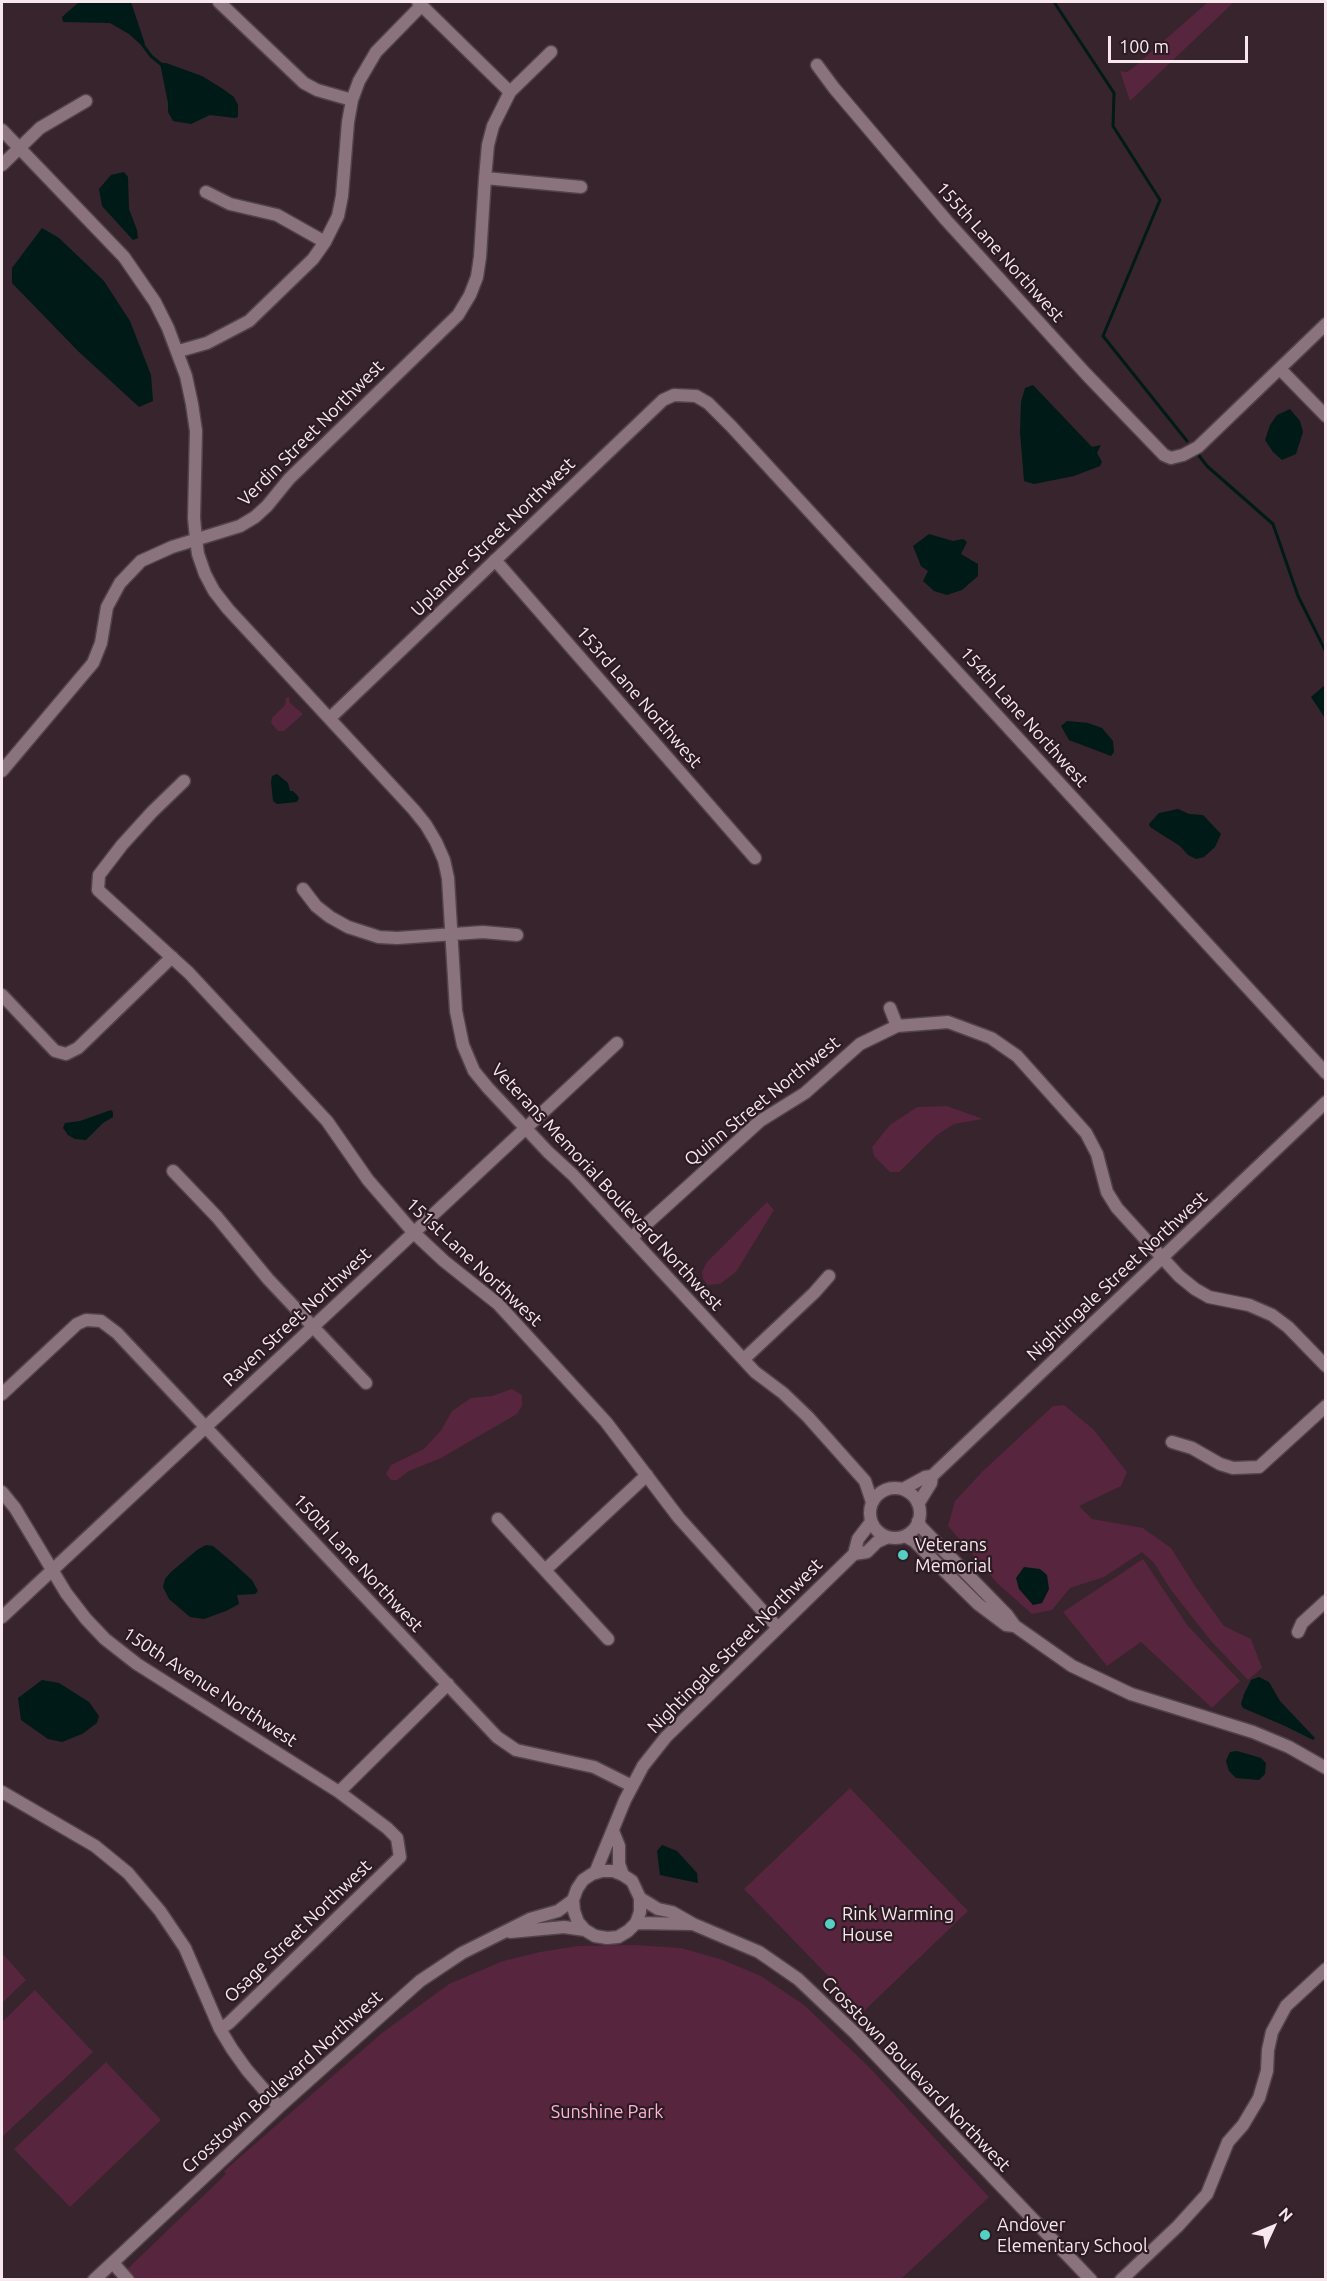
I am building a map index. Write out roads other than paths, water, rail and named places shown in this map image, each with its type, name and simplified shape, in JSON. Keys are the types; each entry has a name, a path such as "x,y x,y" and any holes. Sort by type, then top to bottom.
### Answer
{"street":[{"path":"219,2 304,83 317,90 352,100"},
{"path":"178,351 223,336 254,318 313,260 338,216 342,196 348,123 352,100 359,81 376,52 420,3 510,92"},
{"name":"Verdin Street Northwest","path":"2,771 93,663 101,643 107,607 120,583 141,561 172,547 240,526 255,517 267,506 288,479 458,315 477,277 483,231 488,145 493,126 510,92 551,52"},
{"name":"155th Lane Northwest","path":"817,65 938,212 1086,374 1164,455 1171,458 1198,447 1280,369"},
{"path":"2,165 40,128 86,101"},
{"name":"Veterans Memorial Boulevard Northwest","path":"2,129 124,257 156,302 178,351 186,376 196,431 194,518 196,539 205,574 221,600 414,810 436,842 444,860 448,878 456,1011 463,1045 474,1071 755,1372 795,1404 865,1481 872,1502"},
{"path":"485,178 581,187"},
{"path":"206,192 230,204 277,215 325,242"},
{"path":"1326,324 1280,369 1326,416"},
{"name":"Uplander Street Northwest","path":"330,718 663,400 674,395 688,395"},
{"name":"154th Lane Northwest","path":"688,395 696,396 708,403 731,426 1326,1073"},
{"name":"153rd Lane Northwest","path":"495,560 755,858"},
{"name":"151st Lane Northwest","path":"184,781 122,845 99,875 99,890 105,898 189,973 327,1121 368,1180 414,1233 444,1261 498,1304 606,1422 679,1518 778,1628"},
{"path":"303,889 316,906 330,917 362,933 379,937 398,938 483,932 517,935"},
{"path":"2,995 56,1051 66,1054 78,1048 172,957"},
{"path":"890,1008 897,1026 948,1022 991,1038 1017,1056 1086,1133 1097,1154 1107,1192 1117,1209 1186,1282 1209,1297 1261,1309 1278,1318 1326,1366"},
{"name":"Quinn Street Northwest","path":"631,1238 760,1121 805,1093 860,1044 897,1026"},
{"name":"Raven Street Northwest","path":"2,1617 617,1043"},
{"name":"Nightingale Street Northwest","path":"885,1489 903,1489 925,1477 932,1476 1326,1102"},
{"path":"173,1171 217,1216 268,1279 313,1329 366,1383"},
{"path":"744,1359 829,1276"},
{"name":"150th Lane Northwest","path":"2,1394 69,1330 86,1320 101,1321 117,1333 497,1737 516,1750 594,1767 632,1786"},
{"path":"1172,1442 1192,1448 1220,1464 1233,1468 1259,1467 1326,1406"},
{"path":"545,1570 647,1475"},
{"name":"Nightingale Street Northwest","path":"918,1521 918,1504 931,1483 932,1476"},
{"path":"865,1481 873,1482 885,1489 872,1502"},
{"path":"903,1489 909,1492 918,1504"},
{"name":"150th Avenue Northwest","path":"2,1492 15,1508 52,1571 86,1619 105,1639 137,1664 339,1792 397,1838 400,1857"},
{"name":"Nightingale Street Northwest","path":"595,1873 607,1840 643,1766 666,1737 854,1554 858,1539 871,1522 869,1514 872,1502"},
{"path":"498,1519 608,1639"},
{"path":"918,1521 912,1531 905,1536 914,1541 978,1604 1006,1625 1015,1626"},
{"path":"918,1521 921,1527 1015,1626 1072,1666 1131,1694 1253,1732 1289,1747 1326,1768"},
{"path":"871,1522 875,1529 888,1537"},
{"name":"Nightingale Street Northwest","path":"854,1554 867,1552 877,1542 888,1537 905,1536"},
{"path":"1298,1632 1302,1623 1326,1601"},
{"path":"339,1792 448,1684"},
{"path":"2,1792 95,1846 128,1873 160,1911 185,1948 220,2029 247,2070 279,2107"},
{"path":"613,1831 619,1846 618,1864 623,1875"},
{"name":"Osage Street Northwest","path":"220,2029 229,2023 400,1857"},
{"path":"595,1873 613,1871 623,1875"},
{"name":"Crosstown Boulevard Northwest","path":"94,2280 279,2107 420,1981 462,1953 509,1932 530,1919 558,1911 573,1900 583,1880 595,1873"},
{"name":"Crosstown Boulevard Northwest","path":"623,1875 632,1881 640,1898 658,1909 672,1912 759,1952 781,1966 816,1995 1091,2280"},
{"path":"636,1923 640,1912 640,1898"},
{"path":"573,1900 578,1922 585,1930"},
{"name":"Crosstown Boulevard Northwest","path":"509,1932 564,1926 607,1938 618,1937 636,1923 693,1923"},
{"path":"1121,2280 1178,2226 1207,2194 1228,2142 1243,2125 1259,2098 1267,2071 1268,2049 1272,2032 1286,2006 1326,1969"},
{"path":"113,2263 128,2280"}],"waterway":[{"path":"1054,2 1114,93 1113,126 1160,200 1103,336 1187,441"},
{"path":"140,41 151,56 162,65"},
{"path":"1197,453 1207,466 1273,524 1298,596 1326,652"}],"place":[{"name":"Veterans Memorial","path":"903,1555"},
{"name":"Rink Warming House","path":"830,1924"},
{"name":"Andover Elementary School","path":"985,2235"}],"park label":[{"name":"Sunshine Park","path":"607,2112"}]}
